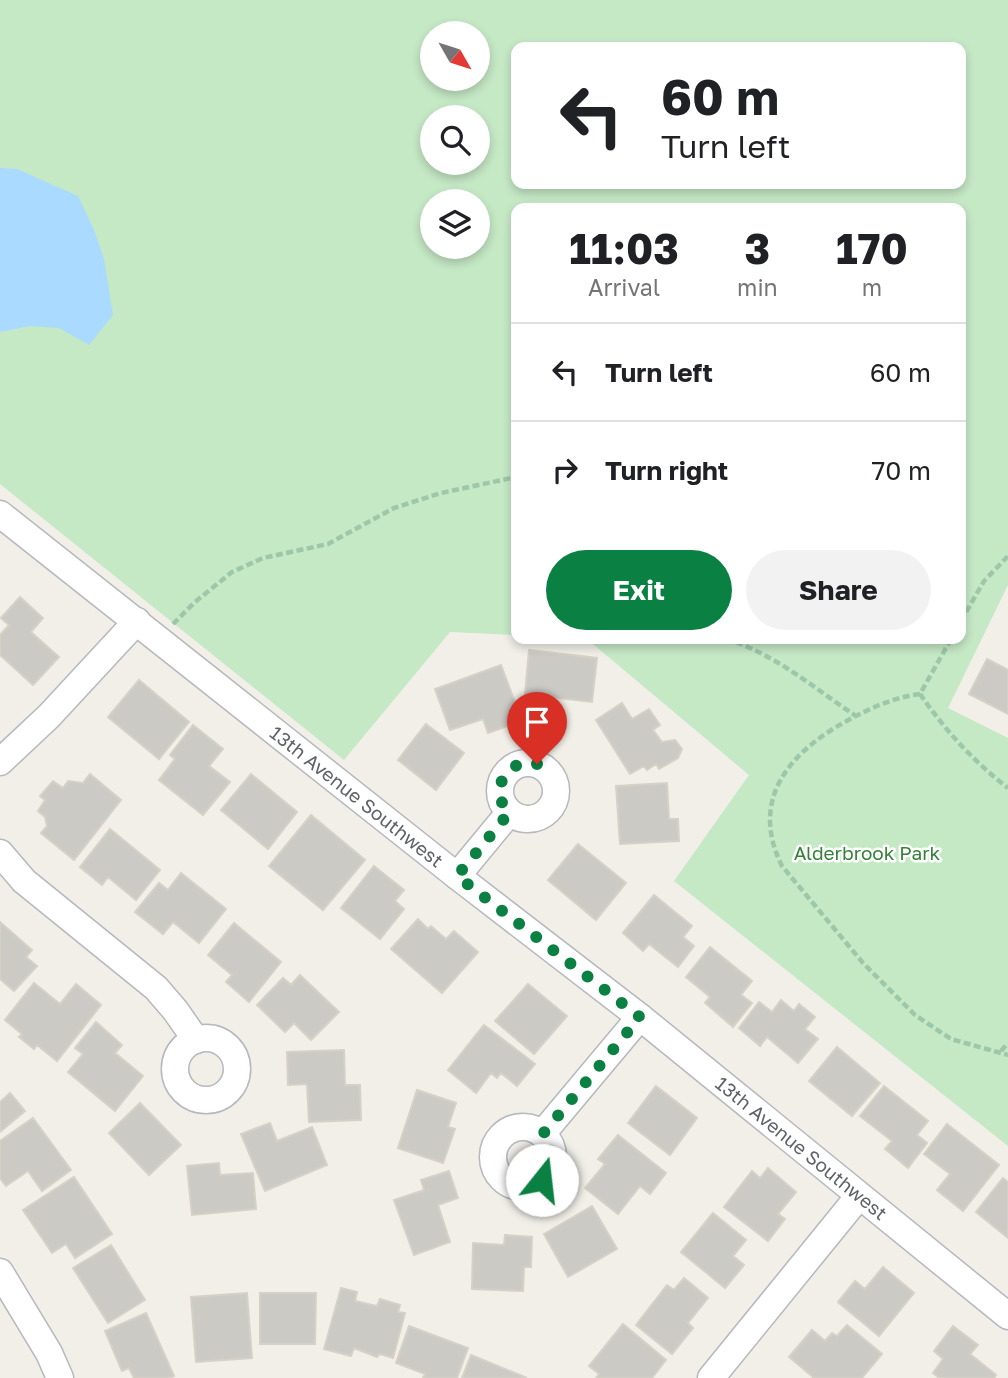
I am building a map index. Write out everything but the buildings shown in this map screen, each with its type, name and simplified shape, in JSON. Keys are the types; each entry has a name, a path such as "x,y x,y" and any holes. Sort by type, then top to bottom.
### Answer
{"street":[{"name":"13th Avenue Southwest","path":"0,514 457,876 640,1017 1008,1316"},
{"path":"0,762 49,716 137,621"},
{"path":"457,876 509,813"},
{"path":"0,853 24,881 156,988 196,1040"},
{"path":"542,1135 640,1017"},
{"path":"711,1378 859,1196"},
{"path":"0,1272 49,1353 60,1378"}],"path":[{"path":"159,638 195,602 242,567 263,558 328,544 394,509 440,493 511,478"},
{"path":"966,612 984,581 1008,556"},
{"path":"744,644 767,656 856,716"},
{"path":"920,694 948,644"},
{"path":"920,694 901,696 856,716 827,731 804,750 779,781 769,811 770,834 782,866 863,963 915,1015 951,1039 1008,1055"},
{"path":"920,694 964,750 1008,788"},
{"path":"1001,1051 1008,1043"}],"green space":[{"name":"Alderbrook Park","path":"0,0 1008,0 1008,585 948,708 1008,738 1008,1146 674,881 749,775 593,644 966,644 966,203 511,203 511,635 450,632 344,760 0,484"}],"water":[{"path":"0,168 17,169 78,196 104,259 113,315 89,345 59,328 30,326 0,332"}],"route":[{"path":"537,764 518,764 509,769 503,777 500,796 509,813 457,876 640,1017 542,1135 549,1142 552,1163 542,1180"}]}
